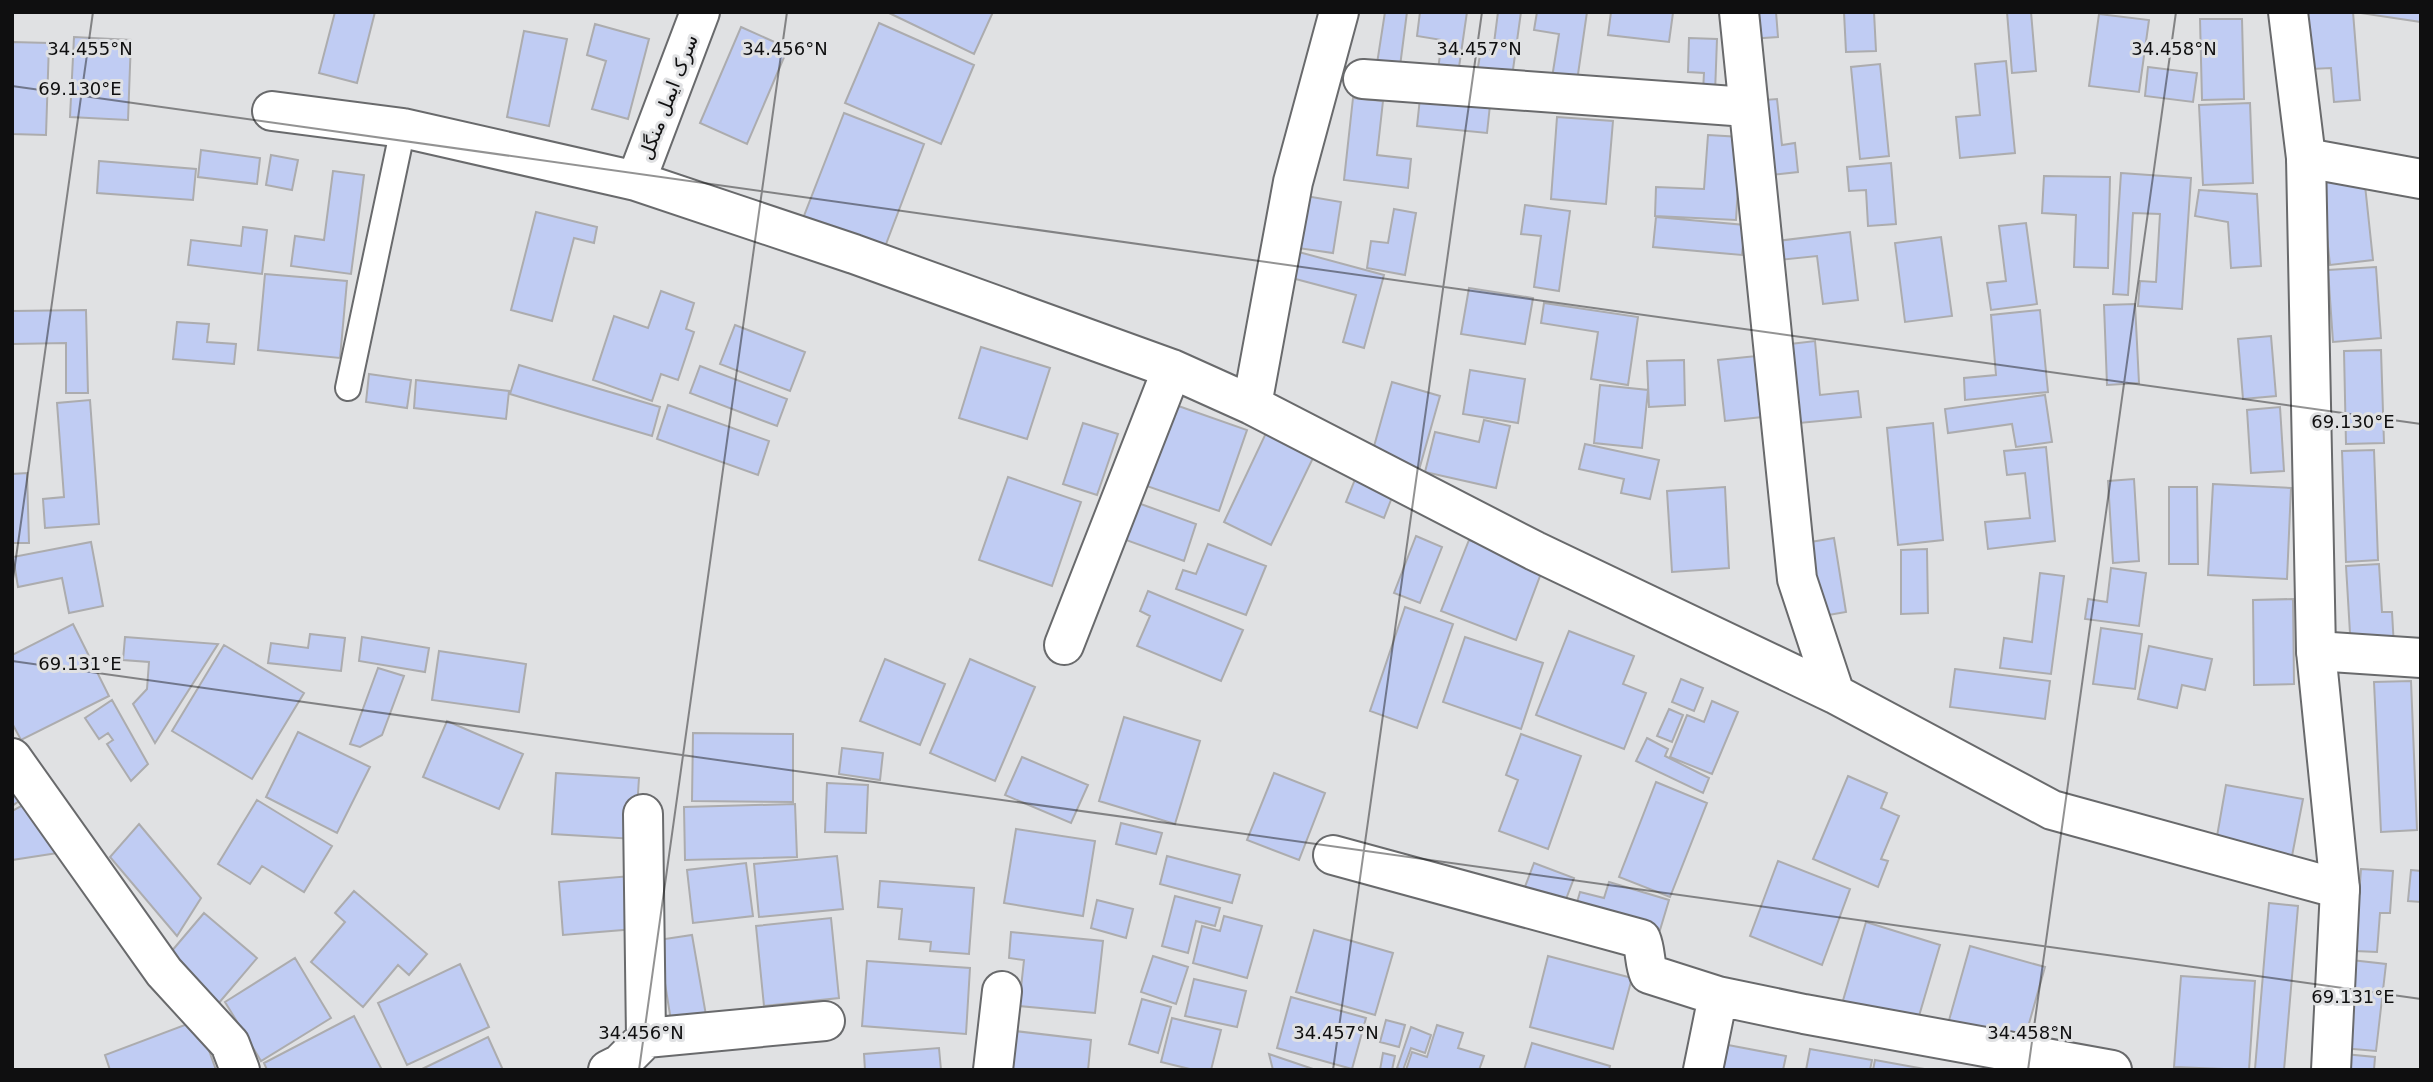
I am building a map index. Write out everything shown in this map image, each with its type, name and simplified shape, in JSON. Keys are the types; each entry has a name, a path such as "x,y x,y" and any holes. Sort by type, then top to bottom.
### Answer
{"street":[{"name":"سرک ایمل منگل","path":"636,181 700,12"},
{"path":"1252,405 1293,182 1339,12"},
{"path":"1739,12 1797,579 1835,694"},
{"path":"2288,12 2306,158 2316,651 2340,889 2331,1070"},
{"path":"1363,79 1747,107"},
{"path":"272,111 403,128 636,181 854,254 1172,369 1252,405 1535,551 1835,694 2052,810 2340,889"},
{"path":"2306,158 2421,179"},
{"path":"1064,645 1172,369"},
{"path":"2316,651 2421,658"},
{"path":"12,758 164,972 230,1044 240,1070"},
{"path":"643,814 646,1038"},
{"path":"1333,855 1641,939 1646,951 1645,963 1649,974 1718,996 2112,1070"},
{"path":"993,1070 1003,991"},
{"path":"1703,1070 1718,996"},
{"path":"608,1070 620,1064 646,1038 825,1021"}],"lane":[{"path":"348,388 403,128"}],"building":[{"path":"335,12 375,12 357,83 319,73"},
{"path":"887,12 993,12 974,54"},
{"path":"1385,12 1407,12 1399,74 1376,70"},
{"path":"1420,12 1467,12 1457,81 1437,77 1442,40 1417,36"},
{"path":"1498,12 1521,12 1511,84 1476,79 1481,49 1493,51"},
{"path":"1537,12 1587,12 1576,88 1551,84 1559,34 1534,30"},
{"path":"1611,12 1673,13 1669,42 1608,35"},
{"path":"1747,12 1776,12 1778,37 1749,39"},
{"path":"1844,12 1874,12 1876,51 1846,52"},
{"path":"2007,12 2031,12 2036,71 2012,73"},
{"path":"2306,12 2353,12 2360,100 2334,102 2331,68 2311,69"},
{"path":"2360,12 2421,12 2421,22 2360,13"},
{"path":"2099,14 2149,20 2139,92 2089,86"},
{"path":"2200,19 2242,19 2244,99 2202,100"},
{"path":"879,23 974,65 941,144 845,103"},
{"path":"595,24 649,39 628,119 592,109 606,61 587,55"},
{"path":"741,27 788,48 747,144 700,123"},
{"path":"524,31 567,39 549,126 507,117"},
{"path":"74,37 131,40 128,120 70,117"},
{"path":"1689,38 1717,39 1715,93 1703,92 1704,73 1688,72"},
{"path":"12,42 49,43 46,135 12,134"},
{"path":"2006,61 2015,153 1960,158 1956,117 1980,115 1975,64"},
{"path":"1880,64 1889,156 1860,159 1851,67"},
{"path":"2148,67 2197,73 2193,102 2145,96"},
{"path":"1353,98 1383,101 1377,155 1411,159 1408,188 1344,180"},
{"path":"1420,98 1490,105 1487,133 1417,126"},
{"path":"1777,99 1782,145 1795,143 1798,172 1761,176 1753,101"},
{"path":"2250,103 2253,183 2203,185 2199,105"},
{"path":"844,113 924,144 883,252 802,221"},
{"path":"1557,117 1613,121 1606,204 1551,199"},
{"path":"1708,135 1741,137 1736,220 1655,216 1656,187 1704,189"},
{"path":"201,150 260,158 257,184 198,177"},
{"path":"271,155 298,160 292,190 266,185"},
{"path":"99,161 196,169 193,200 97,193"},
{"path":"1891,163 1896,224 1868,226 1866,190 1849,191 1847,167"},
{"path":"333,171 364,175 351,274 291,266 295,236 324,240"},
{"path":"2121,173 2191,178 2182,309 2138,306 2140,281 2156,282 2160,214 2133,213 2128,295 2113,294"},
{"path":"2044,176 2110,177 2108,268 2074,267 2076,215 2042,213"},
{"path":"2364,176 2373,260 2330,265 2321,181"},
{"path":"2199,190 2257,194 2261,266 2231,268 2228,222 2195,216"},
{"path":"1300,195 1341,202 1333,253 1291,247"},
{"path":"1525,205 1570,211 1559,291 1534,287 1541,236 1521,234"},
{"path":"1394,209 1416,213 1405,275 1367,268 1371,241 1388,243"},
{"path":"536,212 597,227 594,243 574,238 552,321 511,310"},
{"path":"1656,217 1745,225 1742,255 1653,247"},
{"path":"2026,223 2037,304 1991,310 1987,283 2006,281 1999,226"},
{"path":"243,227 267,230 262,274 188,265 191,240 241,246"},
{"path":"1850,232 1858,300 1823,304 1817,256 1779,260 1777,241"},
{"path":"1941,237 1952,316 1905,322 1895,243"},
{"path":"1295,251 1384,275 1364,348 1343,342 1356,295 1288,277"},
{"path":"2376,267 2381,338 2333,342 2328,270"},
{"path":"265,274 347,281 340,358 258,350"},
{"path":"1469,288 1533,298 1525,344 1461,334"},
{"path":"661,291 694,303 686,329 694,332 678,380 661,374 652,401 593,380 614,316 648,328"},
{"path":"1544,303 1638,317 1628,385 1591,379 1598,332 1541,323"},
{"path":"2135,304 2139,383 2107,385 2104,305"},
{"path":"86,310 88,393 66,393 66,343 12,344 12,311"},
{"path":"2040,310 2048,392 1965,400 1964,378 1996,375 1991,315"},
{"path":"177,322 209,324 207,342 236,344 234,364 173,359"},
{"path":"735,325 805,352 790,391 720,364"},
{"path":"2271,336 2276,396 2243,399 2238,339"},
{"path":"1815,341 1820,395 1858,391 1861,417 1789,424 1782,345"},
{"path":"981,347 1050,368 1027,439 959,418"},
{"path":"2381,350 2384,443 2346,444 2344,351"},
{"path":"1766,355 1772,416 1725,421 1718,360"},
{"path":"1684,360 1685,405 1649,407 1647,361"},
{"path":"519,365 660,407 652,436 510,394"},
{"path":"700,366 787,399 777,426 690,393"},
{"path":"1470,370 1525,379 1518,423 1463,414"},
{"path":"369,374 411,380 407,408 366,402"},
{"path":"416,380 509,391 506,419 414,408"},
{"path":"1392,382 1440,396 1419,470 1371,457"},
{"path":"1600,385 1648,390 1642,448 1594,443"},
{"path":"2045,395 2052,442 2016,447 2012,424 1948,433 1945,409"},
{"path":"90,400 99,524 45,528 43,499 64,497 57,403"},
{"path":"1167,402 1247,430 1219,511 1138,483"},
{"path":"668,405 769,441 758,475 657,439"},
{"path":"2280,407 2284,471 2251,473 2247,410"},
{"path":"1484,420 1510,426 1496,488 1425,472 1435,432 1479,442"},
{"path":"1083,423 1118,434 1097,495 1063,484"},
{"path":"1933,423 1943,540 1898,545 1887,428"},
{"path":"1266,433 1314,456 1271,545 1224,522"},
{"path":"1585,444 1659,460 1650,499 1621,493 1624,479 1579,469"},
{"path":"2046,447 2055,541 1988,549 1985,522 2030,518 2025,473 2007,475 2004,451"},
{"path":"2374,450 2378,560 2346,562 2342,451"},
{"path":"27,473 29,543 12,543 12,474"},
{"path":"1008,477 1081,502 1052,586 979,560"},
{"path":"1356,477 1394,492 1384,518 1346,502"},
{"path":"2134,479 2139,561 2113,563 2108,481"},
{"path":"2213,484 2291,488 2287,579 2208,575"},
{"path":"1725,487 1729,568 1672,572 1667,491"},
{"path":"2169,487 2197,487 2198,564 2169,564"},
{"path":"1138,503 1196,524 1184,561 1126,540"},
{"path":"1416,536 1442,547 1420,603 1394,593"},
{"path":"1834,538 1846,612 1811,618 1799,544"},
{"path":"1469,540 1543,568 1516,640 1441,611"},
{"path":"91,542 103,606 69,613 62,578 18,587 13,557"},
{"path":"1208,544 1266,566 1246,615 1176,589 1183,570 1196,574"},
{"path":"1927,549 1928,613 1901,614 1901,550"},
{"path":"2379,564 2382,612 2392,612 2394,647 2351,650 2346,566"},
{"path":"2111,568 2146,573 2139,626 2085,619 2088,599 2107,602"},
{"path":"2040,573 2064,576 2051,674 2000,668 2004,638 2032,642"},
{"path":"1148,591 1243,630 1221,681 1137,646 1150,616 1140,611"},
{"path":"2293,599 2294,684 2254,685 2253,600"},
{"path":"1405,607 1453,624 1417,728 1370,711"},
{"path":"73,624 109,696 21,740 12,723 12,655"},
{"path":"2101,628 2142,634 2135,689 2093,684"},
{"path":"1569,631 1634,656 1623,684 1646,693 1624,749 1536,715"},
{"path":"310,634 345,638 341,671 268,663 271,643 308,648"},
{"path":"125,637 218,644 155,743 133,704 147,689 149,662 123,660"},
{"path":"362,637 429,648 425,672 359,661"},
{"path":"1465,637 1543,663 1521,729 1443,702"},
{"path":"224,645 304,693 252,779 172,731"},
{"path":"2149,646 2212,659 2205,690 2182,685 2177,708 2138,699"},
{"path":"439,651 526,664 519,712 432,700"},
{"path":"885,659 945,684 920,745 860,721"},
{"path":"970,659 1035,687 995,781 930,753"},
{"path":"378,668 404,676 382,735 360,747 350,744"},
{"path":"1955,669 2050,681 2045,719 1950,707"},
{"path":"1681,679 1703,688 1694,711 1672,702"},
{"path":"2411,681 2417,830 2381,832 2374,682"},
{"path":"112,700 148,764 131,781 107,744 113,740 108,733 99,739 85,718"},
{"path":"1712,701 1738,712 1712,774 1670,757 1687,715 1704,722"},
{"path":"1669,709 1683,715 1672,742 1657,736"},
{"path":"1124,717 1200,741 1175,824 1099,801"},
{"path":"447,721 523,754 499,809 423,777"},
{"path":"298,732 370,767 337,833 266,797"},
{"path":"693,733 793,734 793,802 692,801"},
{"path":"1521,734 1581,756 1548,849 1499,831 1518,780 1506,775"},
{"path":"1647,738 1668,749 1665,756 1709,778 1703,793 1636,761"},
{"path":"842,748 883,753 880,780 839,774"},
{"path":"1022,757 1088,785 1071,823 1005,795"},
{"path":"556,773 639,778 635,839 552,834"},
{"path":"1274,773 1325,793 1299,860 1247,840"},
{"path":"12,775 26,796 12,806"},
{"path":"1848,776 1887,793 1881,808 1899,816 1881,859 1888,861 1878,887 1813,859"},
{"path":"1656,782 1707,803 1670,897 1619,877"},
{"path":"827,783 868,785 866,833 825,832"},
{"path":"2226,785 2303,799 2292,856 2216,842"},
{"path":"32,800 64,852 12,860 12,811"},
{"path":"257,800 332,846 304,892 262,866 250,884 218,864"},
{"path":"795,804 797,857 685,860 684,807"},
{"path":"1121,823 1162,833 1156,854 1116,844"},
{"path":"139,824 201,898 177,936 110,857"},
{"path":"1016,829 1095,841 1083,916 1004,903"},
{"path":"837,856 843,909 759,917 754,864"},
{"path":"1167,856 1240,875 1232,903 1160,884"},
{"path":"1778,861 1850,889 1822,965 1750,936"},
{"path":"746,863 753,916 693,923 687,870"},
{"path":"1534,863 1574,878 1563,907 1523,892"},
{"path":"2361,869 2393,871 2390,913 2380,913 2377,952 2355,951"},
{"path":"2411,870 2421,871 2421,902 2408,901"},
{"path":"631,876 635,929 563,935 559,882"},
{"path":"880,881 974,888 969,954 930,951 931,942 899,939 902,909 878,907"},
{"path":"1609,882 1669,900 1660,930 1576,906 1580,892 1604,898"},
{"path":"354,891 427,954 409,975 398,965 363,1007 311,962 345,922 335,913"},
{"path":"1175,896 1220,908 1215,926 1196,921 1188,953 1162,946"},
{"path":"1097,900 1133,909 1126,938 1091,928"},
{"path":"2269,903 2298,906 2284,1070 2255,1069"},
{"path":"204,913 257,958 218,1004 165,959"},
{"path":"1224,916 1262,926 1247,978 1193,963 1202,926 1220,931"},
{"path":"831,918 839,998 764,1006 756,926"},
{"path":"1866,922 1940,945 1911,1043 1837,1021"},
{"path":"1314,930 1393,953 1375,1015 1296,992"},
{"path":"1011,932 1103,941 1095,1013 1019,1006 1024,960 1009,958"},
{"path":"692,935 707,1021 672,1027 658,940"},
{"path":"1970,946 2045,967 2019,1059 1944,1038"},
{"path":"1153,956 1188,967 1176,1004 1141,992"},
{"path":"1548,956 1632,978 1613,1049 1530,1027"},
{"path":"295,958 331,1018 261,1061 225,1002"},
{"path":"2351,960 2386,964 2376,1051 2342,1048"},
{"path":"867,961 970,968 966,1034 862,1026"},
{"path":"460,964 489,1027 407,1065 378,1003"},
{"path":"2181,976 2255,981 2249,1070 2174,1067"},
{"path":"1194,979 1246,991 1237,1027 1185,1016"},
{"path":"1291,997 1366,1018 1352,1069 1277,1048"},
{"path":"1142,999 1171,1007 1158,1053 1129,1044"},
{"path":"354,1016 382,1070 267,1070 264,1063"},
{"path":"1172,1018 1221,1030 1211,1070 1194,1070 1161,1062"},
{"path":"198,1020 216,1070 110,1070 105,1055"},
{"path":"1386,1020 1405,1025 1399,1047 1380,1042"},
{"path":"1437,1025 1463,1033 1458,1048 1484,1056 1479,1070 1406,1070 1412,1052 1427,1057"},
{"path":"1411,1027 1431,1035 1425,1053 1411,1048 1403,1070 1397,1068"},
{"path":"1015,1031 1091,1040 1088,1070 1010,1070"},
{"path":"488,1037 503,1070 420,1070"},
{"path":"1532,1043 1610,1066 1609,1070 1524,1070"},
{"path":"1728,1045 1786,1056 1783,1070 1723,1070"},
{"path":"939,1048 941,1070 865,1070 864,1054"},
{"path":"1810,1049 1872,1060 1870,1070 1806,1070"},
{"path":"1383,1053 1395,1056 1392,1070 1380,1070"},
{"path":"1269,1054 1316,1070 1273,1070"},
{"path":"2344,1054 2375,1057 2374,1070 2342,1070"},
{"path":"1875,1060 1930,1070 1873,1070"}]}
